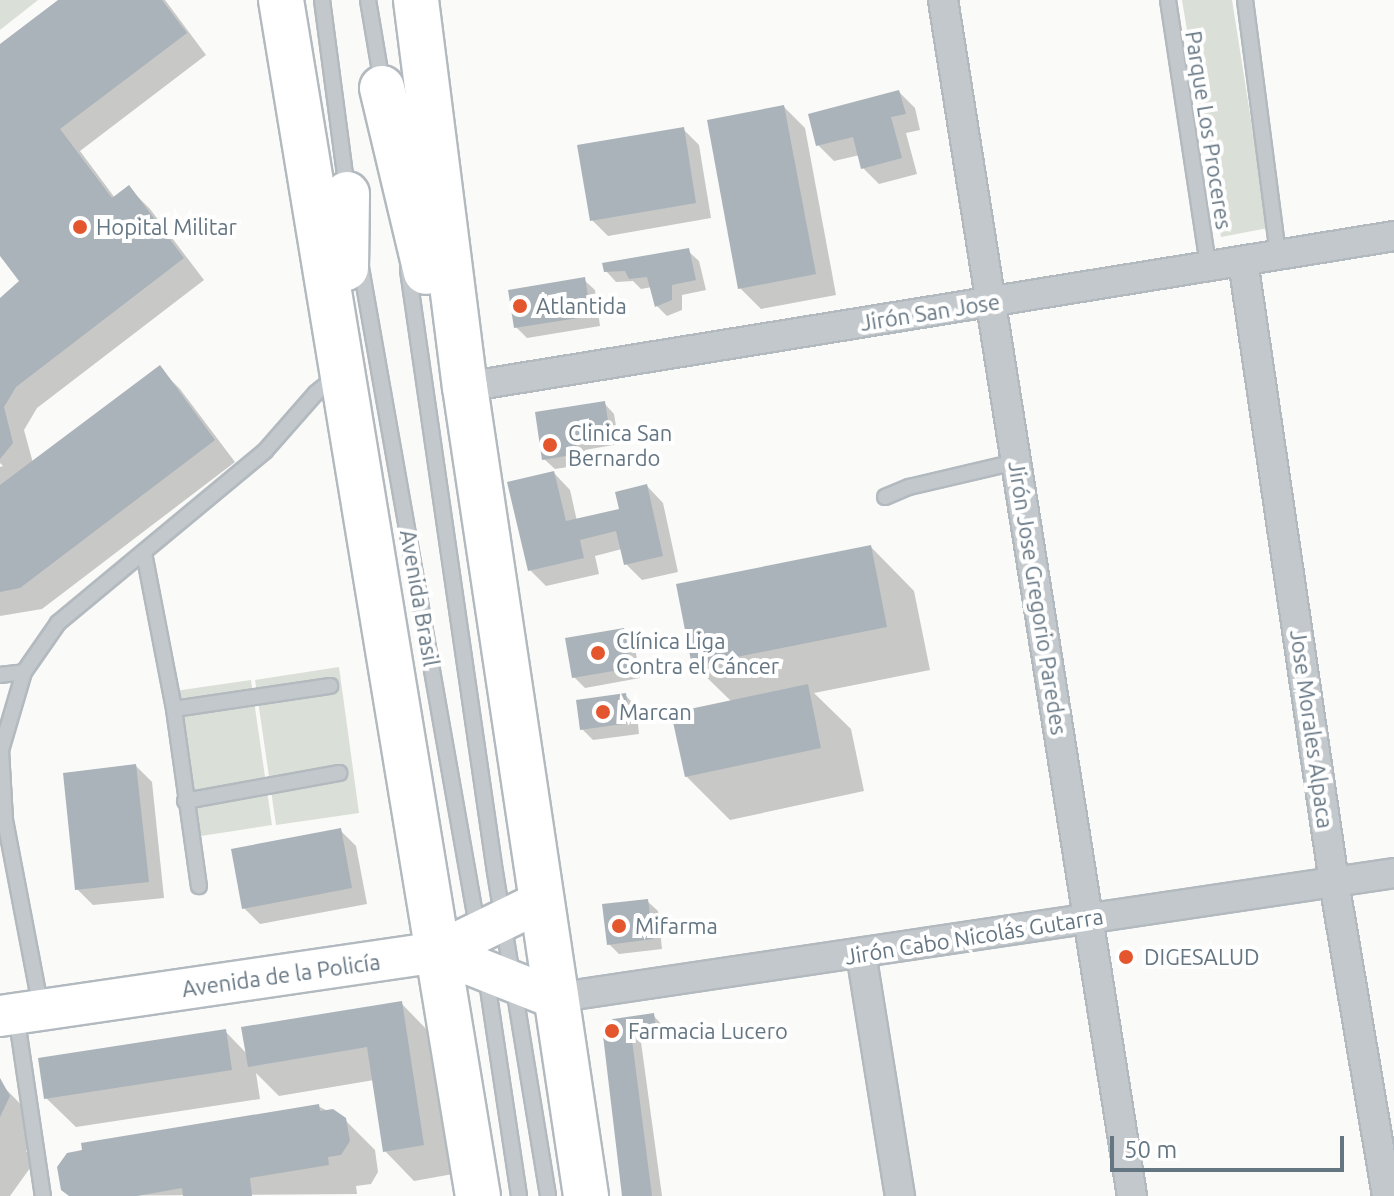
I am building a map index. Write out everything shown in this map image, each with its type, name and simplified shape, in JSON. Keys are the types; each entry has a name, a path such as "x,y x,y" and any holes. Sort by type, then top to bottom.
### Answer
{"main road":[{"name":"Avenida Brasil","path":"281,0 478,1196"},
{"name":"Avenida Brasil","path":"422,1 465,387 498,945 554,998 586,1196"},
{"path":"382,88 447,354 465,387"},
{"path":"344,380 347,194"}],"street":[{"name":"Jirón Jose Gregorio Paredes","path":"943,0 1132,1196"},
{"name":"Jirón San Jose","path":"465,387 1394,236"},
{"name":"Jose Morales Alpaca","path":"1243,261 1334,882 1387,1196"},
{"name":"Jirón Cabo Nicolás Gutarra","path":"554,998 1394,873"},
{"path":"438,952 498,945 554,998"},
{"name":"Avenida de la Policía","path":"19,1013 438,952"},
{"path":"861,953 900,1196"}],"lane":[{"name":"Avenida Brasil","path":"322,0 347,194 548,1196"},
{"name":"Avenida Brasil","path":"368,0 498,945 519,1196"},
{"name":"Parque Los Proceres","path":"1168,0 1208,266"},
{"path":"1245,0 1278,255"},
{"path":"43,1196 19,1013 2,820 1,750 24,672 58,623 265,451 316,393 344,380"},
{"path":"885,497 909,487 1016,462"},
{"path":"144,553 174,709 199,886"},
{"path":"0,675 24,672"},
{"path":"174,709 330,686"},
{"path":"185,801 339,773"}],"shaded area":[{"path":"0,0 38,0 0,30"},
{"path":"1182,0 1232,0 1268,228 1221,237"},
{"path":"339,667 359,813 276,825 255,680"},
{"path":"251,680 272,825 188,838 168,692"}],"building":[{"name":"Hopital Militar","path":"58,0 162,0 187,33 60,129 112,198 129,185 184,258 16,387 4,407 13,443 0,459 0,298 19,281 0,256 0,44"},
{"path":"899,90 906,114 891,117 902,158 861,169 853,137 816,146 808,114"},
{"path":"784,105 816,274 738,289 707,120"},
{"path":"684,127 696,203 590,221 577,145"},
{"path":"689,248 696,280 672,285 672,300 655,307 647,277 629,279 625,271 604,272 602,263"},
{"path":"585,277 591,316 514,328 508,290"},
{"path":"160,365 215,440 20,588 0,592 0,485"},
{"path":"605,401 610,434 575,439 578,454 542,460 535,412"},
{"path":"554,471 566,521 619,509 615,492 647,484 663,556 624,565 616,531 580,540 584,558 528,571 507,482"},
{"path":"871,545 887,627 692,666 676,584"},
{"name":"Clínica Liga Contra el Cáncer","path":"624,628 631,668 572,678 565,638"},
{"path":"808,684 821,748 685,777 671,713"},
{"name":"Marcan","path":"626,693 630,723 580,730 576,700"},
{"path":"136,764 149,882 75,890 63,773"},
{"path":"341,828 352,888 242,909 231,849"},
{"path":"648,899 653,939 607,945 602,904"},
{"path":"402,1001 424,1145 383,1152 367,1047 248,1067 241,1027"},
{"path":"654,1013 656,1028 631,1032 652,1196 622,1196 602,1027 613,1019"},
{"path":"226,1029 232,1070 44,1099 38,1058"},
{"path":"0,1078 10,1096 0,1117"},
{"path":"319,1104 320,1111 333,1109 346,1118 350,1141 341,1155 328,1157 329,1165 250,1178 252,1196 183,1196 182,1188 137,1196 69,1196 61,1190 57,1167 67,1153 82,1150 81,1143"}],"place":[{"name":"Hopital Militar","path":"80,227"},
{"name":"Atlantida","path":"520,306"},
{"name":"Clinica San Bernardo","path":"550,445"},
{"name":"Clínica Liga Contra el Cáncer","path":"598,653"},
{"name":"Marcan","path":"603,712"},
{"name":"Mifarma","path":"619,926"},
{"name":"DIGESALUD","path":"1126,957"},
{"name":"Farmacia Lucero","path":"612,1031"}]}
